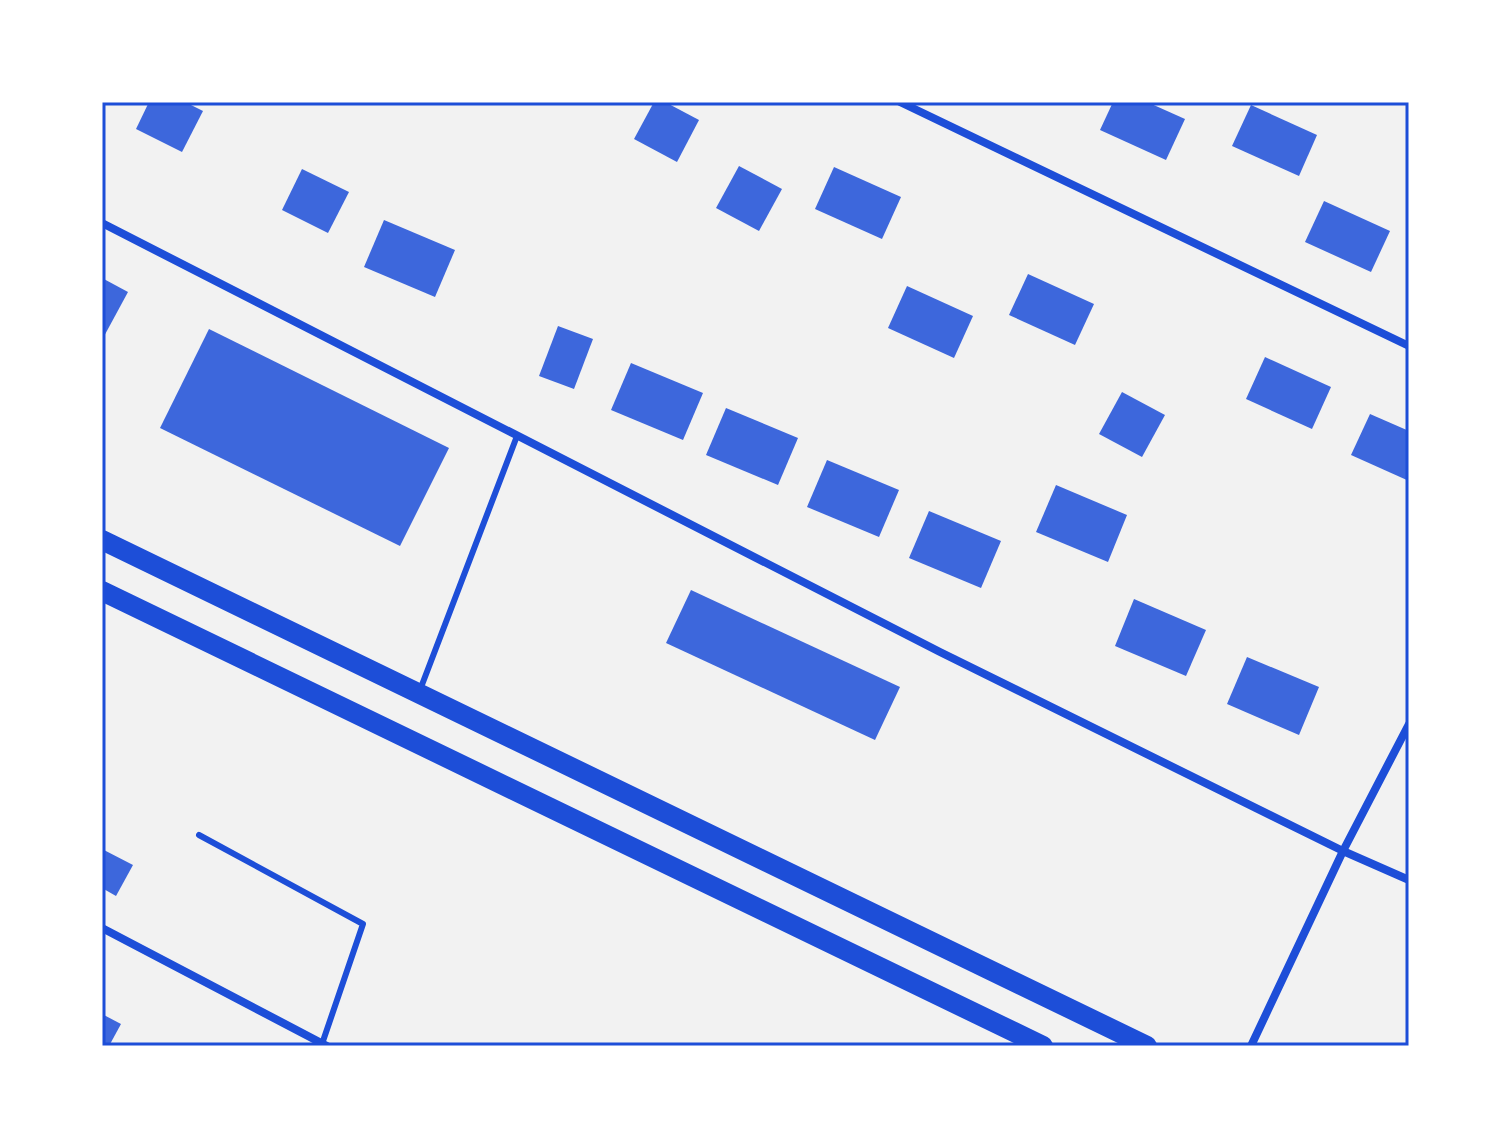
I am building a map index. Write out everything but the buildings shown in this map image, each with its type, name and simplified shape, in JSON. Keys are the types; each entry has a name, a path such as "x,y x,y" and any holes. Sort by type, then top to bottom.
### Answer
{"main road":[{"path":"102,540 1147,1046"},
{"path":"102,591 1043,1046"}],"street":[{"path":"900,102 1409,346"},
{"path":"102,223 940,652 1343,851 1409,880"},
{"path":"1251,1046 1343,851 1409,724"},
{"path":"102,928 325,1045"}],"lane":[{"path":"418,694 517,436"},
{"path":"199,835 363,924 325,1045"}]}
